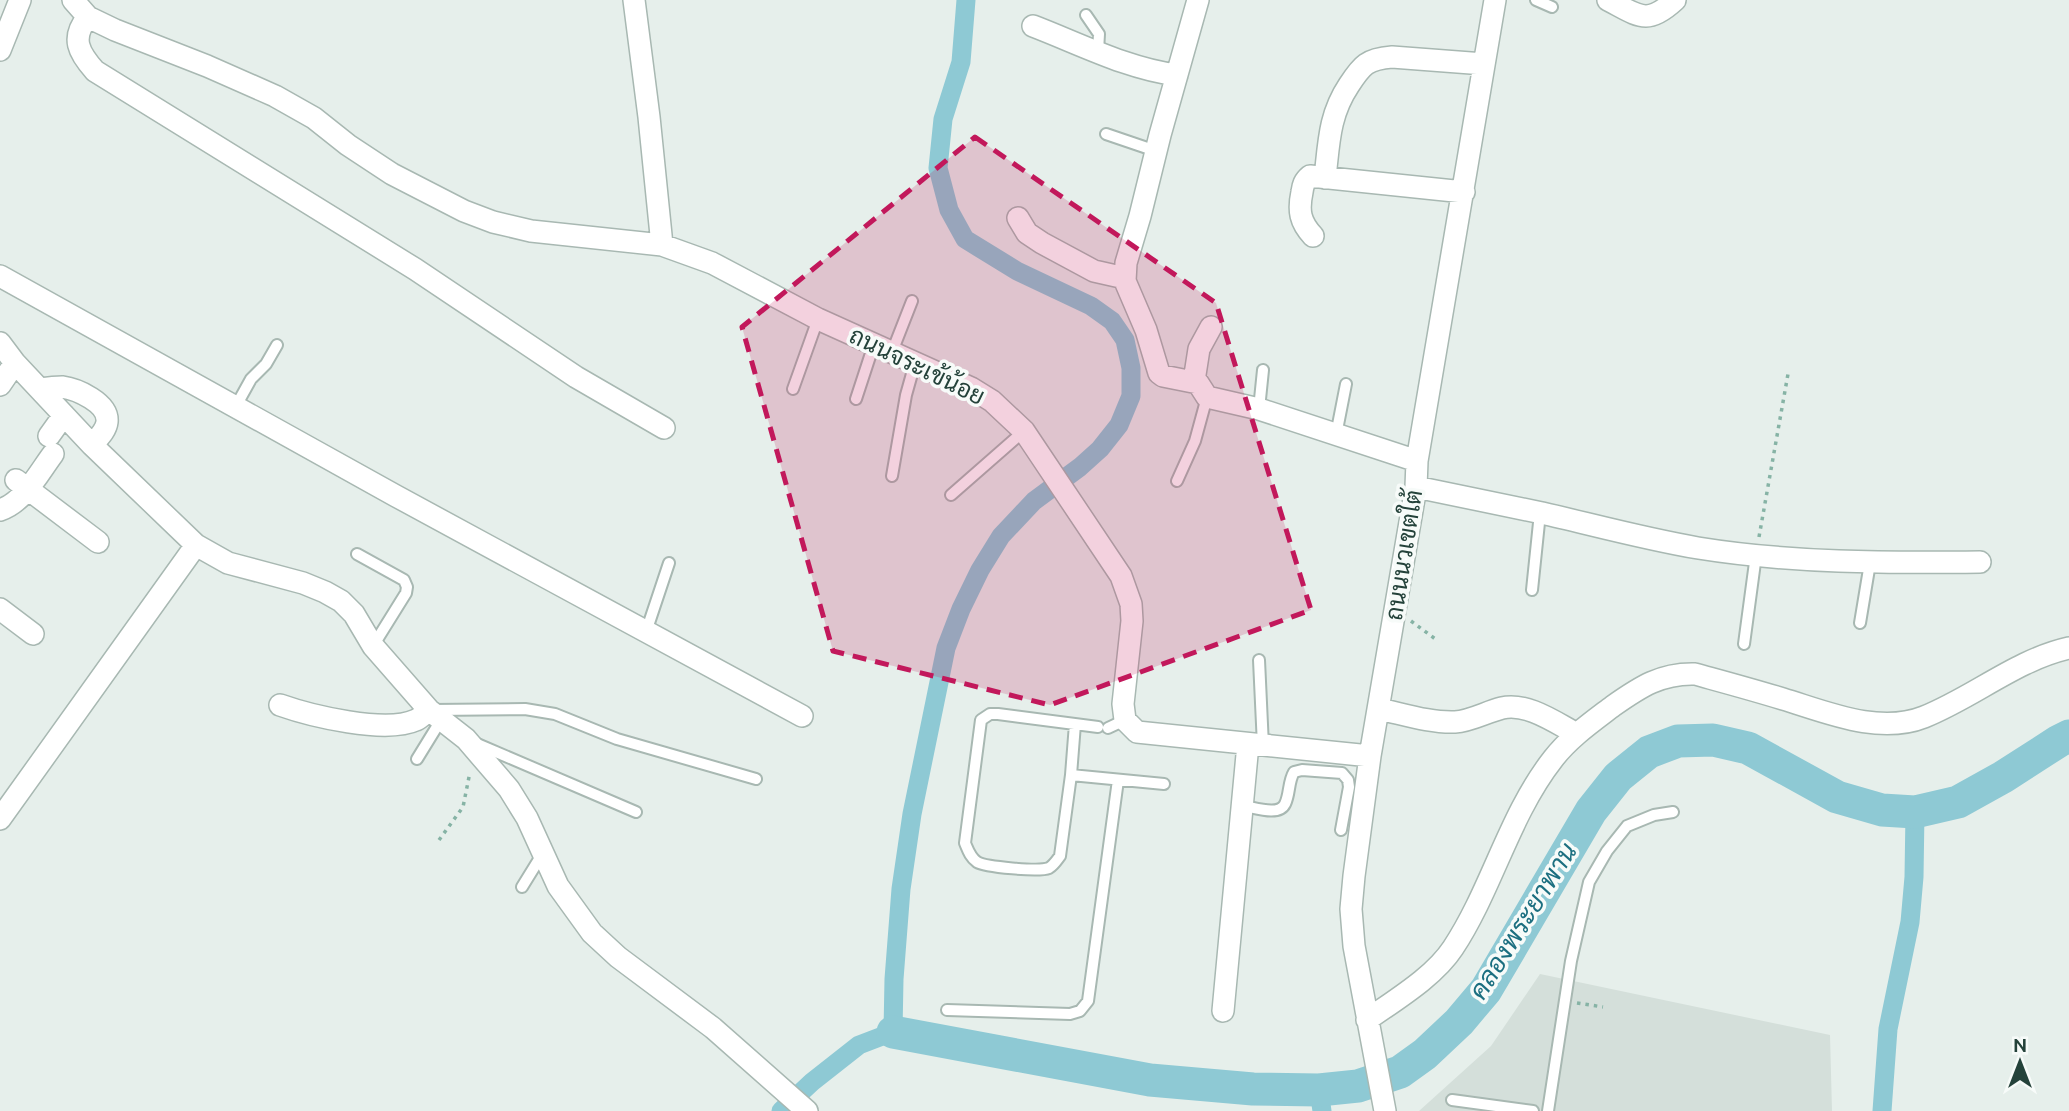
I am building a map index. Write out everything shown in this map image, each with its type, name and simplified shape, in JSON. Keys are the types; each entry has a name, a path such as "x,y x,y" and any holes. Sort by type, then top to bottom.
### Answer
{"street":[{"path":"0,50 19,0"},
{"path":"73,0 88,17 79,28 78,40 82,57 95,71 415,269 576,377 664,429"},
{"path":"634,0 662,246"},
{"path":"1198,0 1126,263 1125,278 1146,330 1159,373 1417,461"},
{"name":"ถนนนวเขตใต้","path":"1384,1106 1354,946 1354,877 1370,756 1416,487 1417,461 1495,0"},
{"path":"1608,0 1633,13 1653,17 1662,13 1675,0"},
{"name":"ถนนจระเข้น้อย","path":"88,17 275,96 314,118 348,145 392,174 464,211 493,222 531,231 662,246 712,263 818,319 971,387 992,401 1024,431 1121,576 1131,604 1132,621 1123,704 1110,725"},
{"path":"1033,26 1155,72 1177,75"},
{"path":"1325,178 1332,116 1339,99 1362,65 1377,58 1392,57 1484,64"},
{"path":"1313,236 1299,215 1303,185 1305,179 1310,176 1464,192"},
{"path":"1018,218 1027,233 1042,243 1094,271 1125,278"},
{"path":"0,276 396,496 802,716"},
{"path":"1200,389 1199,349 1211,327"},
{"path":"0,343 15,363 92,445 196,545 228,563 303,583 341,601 354,614 373,646 435,715 471,744 509,789 527,818 558,886 592,933 618,957 713,1028 806,1110"},
{"path":"0,385 15,363"},
{"path":"40,389 61,387 94,399 106,413 107,421 104,430 92,445"},
{"path":"0,510 12,506 21,485 69,420"},
{"path":"21,485 98,542"},
{"path":"1416,487 1699,548 1870,564 1980,562"},
{"path":"0,819 196,545"},
{"path":"0,609 33,634"},
{"path":"1369,1027 1451,951 1472,916 1529,796 1553,758 1584,728 1626,697 1660,678 1676,673 1695,674 1847,718 1878,723 1903,723 1946,707 2036,657 2069,648"},
{"path":"279,705 323,718 384,724 403,724 435,715"},
{"path":"1379,709 1455,722 1503,707 1524,708 1584,728"},
{"path":"1110,725 1137,732 1370,756"},
{"path":"1223,1012 1243,806 1255,745"}],"lane":[{"path":"1536,0 1552,7"},
{"path":"1086,15 1099,33 1098,51"},
{"path":"1106,134 1156,150"},
{"path":"856,399 912,301"},
{"path":"793,389 818,319"},
{"path":"236,406 251,379 266,364 277,345"},
{"path":"892,476 906,395 915,363"},
{"path":"1259,409 1263,370"},
{"path":"1336,435 1346,384"},
{"path":"1177,481 1195,441 1200,389"},
{"path":"951,495 1024,431"},
{"path":"1532,590 1540,513"},
{"path":"357,554 404,580 407,587 406,593 373,646"},
{"path":"1744,644 1756,555"},
{"path":"646,632 669,564"},
{"path":"1860,623 1870,564"},
{"path":"1255,745 1259,660"},
{"path":"417,759 435,715 525,709 555,714 617,739 756,779"},
{"path":"1075,724 1060,856 1047,869 979,864 971,856 965,843 981,720 990,714 998,714 1075,724 1110,725"},
{"path":"471,744 636,812"},
{"path":"1243,806 1271,811 1280,809 1285,804 1289,779 1294,772 1302,770 1342,773 1349,786 1341,830"},
{"path":"1071,775 1164,784"},
{"path":"947,1010 1070,1014 1080,1011 1088,1001 1118,780"},
{"path":"1548,1111 1576,933 1589,882 1606,851 1627,826 1654,815 1673,812"},
{"path":"522,887 543,853"},
{"path":"1452,1100 1533,1111"}],"path":[{"path":"1756,555 1788,374"},
{"path":"1396,609 1438,641"},
{"path":"439,839 463,807 471,744"},
{"path":"1565,1001 1603,1007"}],"highlighted area":[{"path":"975,137 1216,303 1311,610 1050,705 833,651 742,327"}],"shaded area":[{"path":"1540,974 1830,1035 1832,1111 1419,1111 1491,1046"}],"waterway":[{"path":"781,1111 812,1082 859,1045 893,1032 901,889 912,814 946,648 980,570 1001,536 1034,501 1100,449 1119,425 1131,396 1131,368 1125,340 1112,321 1091,306 1017,271 965,239 949,210 938,168 943,119 961,62 966,0"},
{"name":"คลองพระยาพาน","path":"893,1032 1150,1080 1253,1089 1319,1090 1358,1086 1400,1072 1425,1054 1459,1022 1486,990 1591,811 1618,777 1649,752 1678,741 1713,740 1748,748 1837,797 1882,810 1915,812 1958,802 2069,736"},
{"path":"1882,1111 1888,1029 1910,922 1915,812"},
{"path":"1319,1090 1322,1111"}]}
